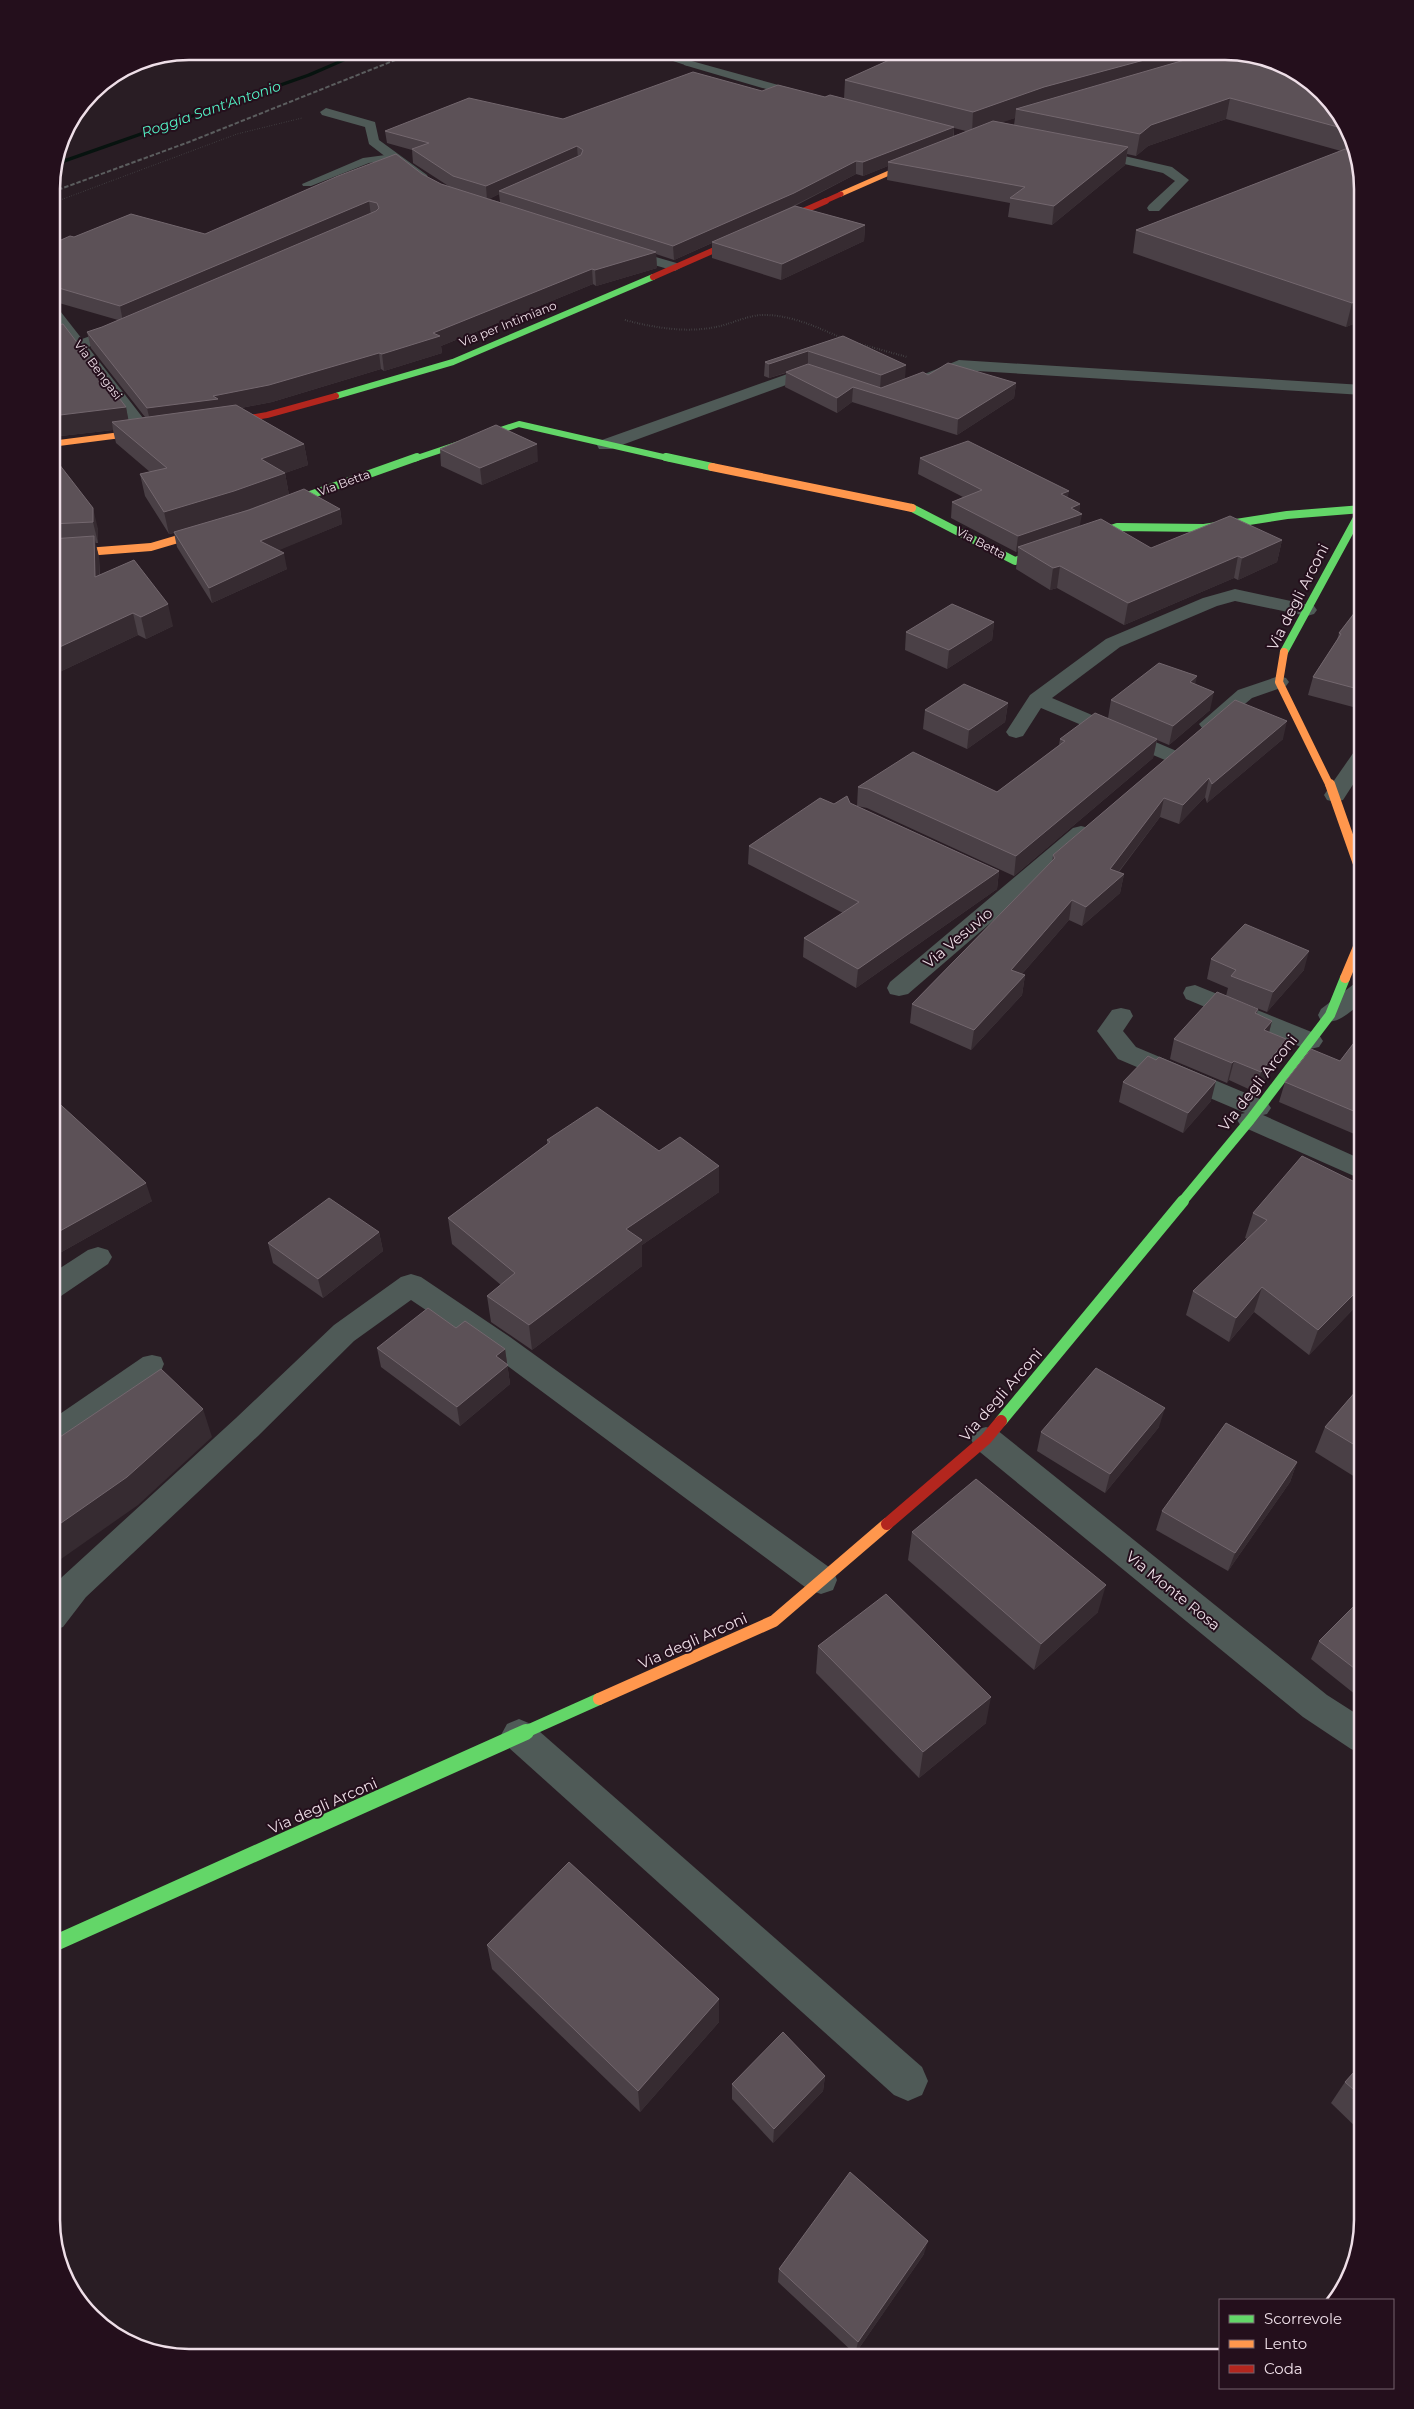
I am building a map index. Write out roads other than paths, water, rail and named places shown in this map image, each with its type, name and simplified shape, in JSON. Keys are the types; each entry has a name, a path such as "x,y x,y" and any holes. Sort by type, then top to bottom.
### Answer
{"street":[{"path":"688,63 821,100"},
{"path":"326,112 371,125 373,142 435,187"},
{"path":"1076,149 1167,170 1183,180 1154,208"},
{"name":"Via per Intimiano","path":"206,425 267,415 453,362 582,308 862,183 937,153"},
{"path":"608,247 675,267"},
{"name":"Via Bengasi","path":"60,320 144,431"},
{"path":"79,344 100,339 136,323"},
{"path":"907,386 959,365 1354,389"},
{"path":"604,445 807,372 835,381"},
{"name":"Via Betta","path":"271,509 367,474 519,424 604,445 916,509 1016,561 1091,534 1117,527 1204,528 1286,515 1354,509"},
{"path":"60,443 162,430"},
{"name":"Via degli Arconi","path":"1354,523 1282,656 1279,682 1335,795 1354,851"},
{"path":"60,553 151,547 226,524"},
{"path":"1016,732 1037,699 1113,643 1210,602 1235,595 1307,610"},
{"path":"1037,699 1178,751 1245,694 1279,682"},
{"path":"1335,795 1354,766"},
{"name":"Via Vesuvio","path":"899,988 1008,884 1098,819"},
{"name":"Via degli Arconi","path":"60,1941 774,1621 986,1439 1254,1114 1330,1015 1354,956"},
{"path":"1195,993 1310,1041"},
{"path":"1330,1015 1354,997"},
{"path":"1121,1016 1110,1031 1127,1052 1354,1165"},
{"path":"60,1282 98,1257"},
{"path":"60,1605 74,1587 247,1427 344,1333 411,1285 500,1345 821,1580"},
{"name":"Via Monte Rosa","path":"986,1439 1315,1706 1354,1730"},
{"path":"519,1735 908,2081"}],"lane":[{"path":"678,60 688,63"},
{"path":"307,184 367,160 393,157"},
{"path":"60,1428 152,1364"}],"waterway":[{"name":"Roggia Sant'Antonio","path":"63,161 309,75 345,60"}],"railway":[{"path":"60,189 189,142 395,60"}]}
